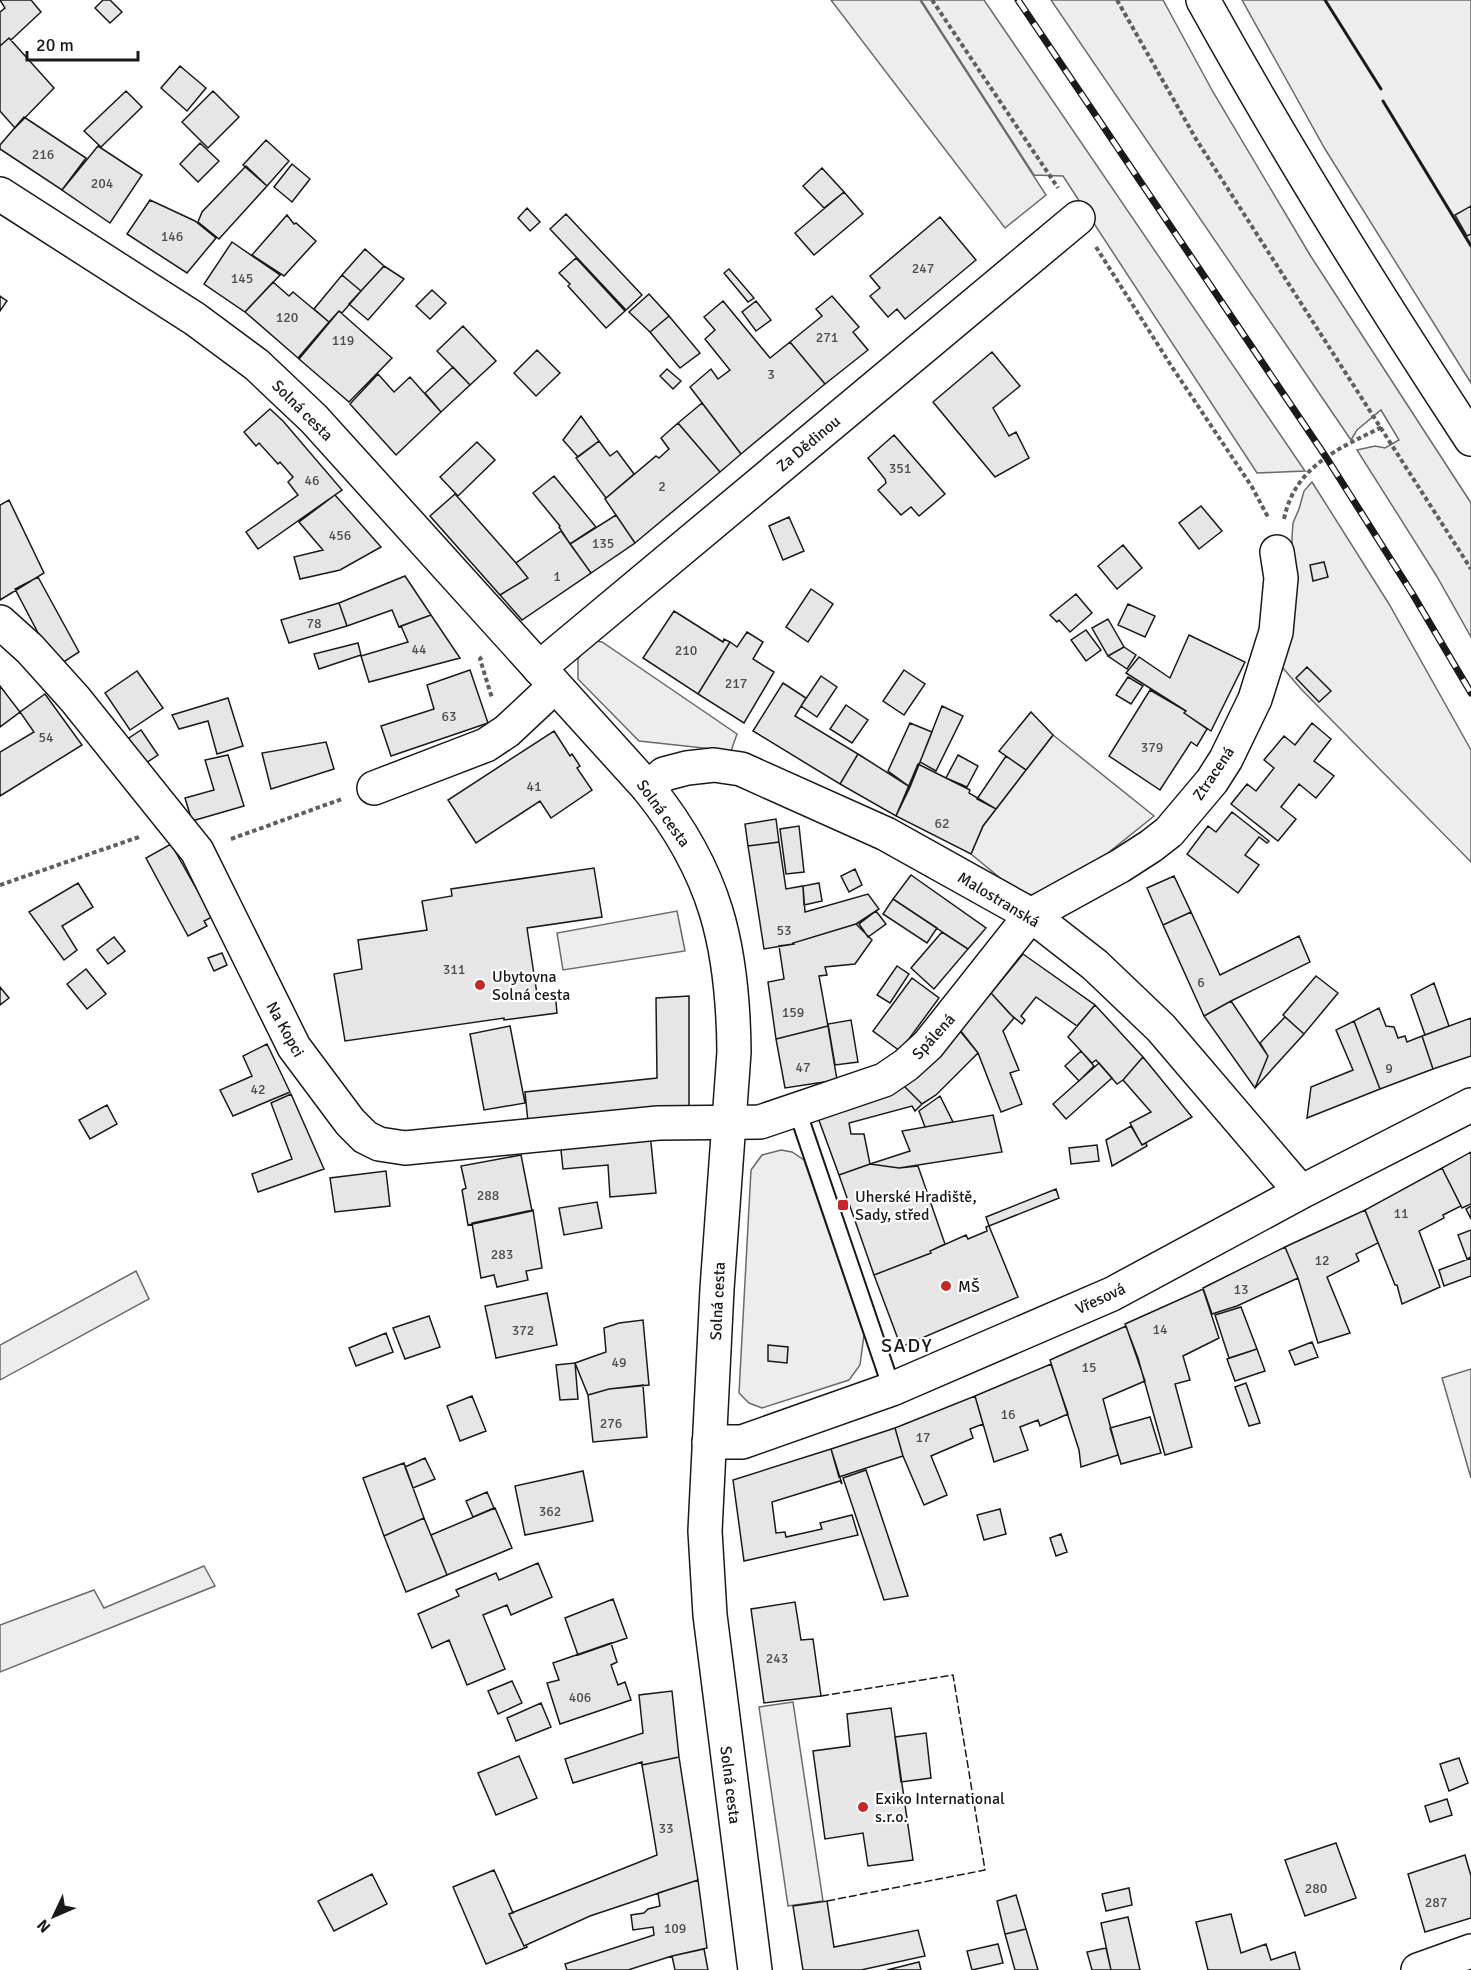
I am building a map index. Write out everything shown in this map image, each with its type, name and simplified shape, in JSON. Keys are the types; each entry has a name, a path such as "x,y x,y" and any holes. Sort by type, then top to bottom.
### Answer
{"street":[{"path":"1203,0 1288,149 1471,439"},
{"name":"Solná cesta","path":"0,195 195,319 271,378 314,419 648,788 690,848 711,897 726,949 733,1013 734,1052 717,1289 705,1532 706,1572 755,1970"},
{"name":"Za Dědinou","path":"547,677 1078,218"},
{"name":"Ztracená","path":"1031,915 1120,866 1151,846 1169,832 1212,780 1226,759 1255,699 1276,632 1281,578 1277,552"},
{"name":"Na Kopci","path":"0,622 30,650 75,699 197,851 294,1047 350,1122 365,1137 379,1144 405,1148 658,1123 729,1123"},
{"path":"374,788 486,745 507,731 547,677"},
{"name":"Malostranská","path":"648,788 664,774 687,768 714,765 741,769 886,834 1031,915 1095,965 1161,1028 1301,1192"},
{"name":"Spálená","path":"729,1123 760,1122 797,1110 884,1080 906,1065 928,1045 1031,915"},
{"name":"Vřesová","path":"710,1442 742,1442 892,1389 1112,1294 1301,1192 1471,1105"},
{"path":"1418,1970 1471,1951"}],"lane":[{"path":"797,1110 892,1389"}],"path":[{"path":"932,0 1078,218 1172,367 1252,487 1273,528 1277,552"},
{"path":"1117,0 1196,139 1471,569"},
{"path":"1277,552 1288,501 1310,471 1340,447 1382,427"},
{"path":"486,654 480,659 494,704"},
{"path":"197,851 374,788"},
{"path":"0,885 174,825"}],"shaded area":[{"path":"831,0 920,0 1046,195 1005,228"},
{"path":"921,0 984,0 1305,471 1257,473 1063,176 1034,175"},
{"path":"1051,0 1163,0 1213,92 1310,255 1471,503 1471,637 1436,575 1357,450 1375,446 1385,448 1399,440 1381,410 1357,430 1351,440"},
{"path":"1242,0 1471,0 1471,383 1325,149"},
{"path":"1312,482 1389,604 1471,750 1471,862 1282,667 1293,617 1293,523 1304,491"},
{"path":"589,640 602,642 737,734 731,751 639,741 578,679 578,659"},
{"path":"1053,735 1154,816 1088,869 1037,896 1016,891 971,854 983,826"},
{"path":"677,911 685,951 563,970 557,933"},
{"path":"781,1150 792,1152 804,1160 864,1335 860,1365 849,1380 762,1408 749,1403 739,1393 751,1170 762,1155"},
{"path":"136,1271 149,1299 0,1380 0,1345"},
{"path":"1471,1369 1471,1478 1442,1378"},
{"path":"204,1566 215,1586 0,1672 0,1625 94,1590 104,1608"},
{"path":"793,1702 823,1901 788,1906 759,1707"}],"building":[{"path":"0,0 31,0 41,12 11,40 9,38 0,46 0,12 5,8"},
{"path":"103,0 110,0 122,12 110,23 95,8"},
{"path":"9,38 54,88 15,128 0,111 0,46"},
{"path":"180,66 206,88 187,111 161,88"},
{"path":"126,91 142,107 101,147 84,131"},
{"path":"213,91 239,117 208,148 182,122"},
{"path":"24,117 86,158 62,190 0,149 0,145"},
{"path":"266,140 289,161 267,186 243,165"},
{"path":"200,143 219,161 198,182 180,164"},
{"path":"98,146 142,175 110,223 62,190"},
{"path":"292,164 310,179 292,202 274,187"},
{"path":"246,166 267,186 219,239 198,222 202,212"},
{"path":"822,168 844,192 824,208 803,186"},
{"path":"844,192 863,214 814,255 795,233"},
{"path":"150,200 195,221 216,238 187,273 127,234"},
{"path":"1471,206 1471,234 1467,236 1455,215"},
{"path":"527,208 540,222 530,231 518,218"},
{"path":"566,214 642,295 626,310 550,229"},
{"path":"287,215 294,224 296,223 316,241 284,276 252,255"},
{"path":"940,217 976,260 905,319 897,309 888,317 870,296 880,288 870,276"},
{"path":"232,242 280,275 245,312 204,284"},
{"path":"365,249 384,266 361,291 342,275"},
{"path":"576,258 625,311 606,328 559,273"},
{"path":"384,266 404,279 368,320 349,304"},
{"path":"729,269 754,298 748,302 724,273"},
{"path":"342,275 361,291 342,313 339,311 329,322 314,309"},
{"path":"273,282 289,296 293,292 329,322 298,358 245,312"},
{"path":"432,290 446,303 430,319 416,306"},
{"path":"649,294 669,316 650,332 629,312"},
{"path":"0,296 7,301 0,311"},
{"path":"832,296 859,327 853,332 868,350 825,384 790,342 822,316 816,309"},
{"path":"723,301 770,358 790,342 825,384 741,454 690,387 711,369 718,379 730,370 705,339 715,330 704,317"},
{"path":"756,301 771,320 756,331 742,312"},
{"path":"339,311 392,358 349,402 299,359"},
{"path":"669,316 700,353 680,368 650,332"},
{"path":"463,326 496,361 470,385 437,351"},
{"path":"537,350 560,373 536,396 514,373"},
{"path":"992,352 1020,386 993,408 1009,436 1016,432 1029,458 995,477 933,402"},
{"path":"453,367 470,385 441,412 425,393"},
{"path":"667,369 681,381 673,389 660,376"},
{"path":"378,374 394,392 410,377 441,412 396,455 350,404"},
{"path":"702,403 741,454 720,472 678,423"},
{"path":"270,409 342,490 258,549 246,532 298,495 288,482 293,477 280,462 278,464 259,443 256,446 244,432"},
{"path":"581,416 599,441 578,457 563,440"},
{"path":"678,423 720,472 635,543 605,499 656,456 659,458 669,449 661,438"},
{"path":"894,435 945,494 919,516 911,507 901,515 878,490 886,483 885,479 868,458"},
{"path":"599,441 610,456 617,451 634,474 606,498 576,458"},
{"path":"477,442 495,460 458,496 440,477"},
{"path":"554,476 596,527 570,544 560,526 533,493"},
{"path":"455,494 528,578 500,595 430,516"},
{"path":"335,495 381,547 340,570 300,579 294,557 323,550 299,522"},
{"path":"9,500 44,573 0,600 0,505"},
{"path":"1201,506 1222,531 1199,549 1179,523"},
{"path":"616,515 635,543 591,573 570,544"},
{"path":"789,517 804,551 783,560 769,526"},
{"path":"561,531 591,573 522,620 500,595 528,578 516,563"},
{"path":"1123,545 1142,568 1117,589 1098,566"},
{"path":"1324,562 1328,577 1313,581 1310,565"},
{"path":"405,576 431,615 399,627 392,610 347,626 339,603"},
{"path":"38,577 79,652 56,667 15,589"},
{"path":"811,589 833,604 808,642 786,627"},
{"path":"1076,594 1092,613 1070,632 1059,620 1057,622 1050,615"},
{"path":"339,603 347,626 289,643 281,620"},
{"path":"1128,604 1155,616 1145,637 1118,625"},
{"path":"674,611 723,642 724,639 730,642 698,694 643,658"},
{"path":"431,615 460,658 369,682 361,656 408,642 401,626"},
{"path":"1108,619 1124,647 1108,656 1092,628"},
{"path":"1086,630 1101,650 1086,661 1071,640"},
{"path":"747,632 763,642 753,659 774,672 744,723 698,694 730,642 737,647"},
{"path":"1189,635 1245,662 1211,731 1184,713 1186,711 1126,673 1139,657 1170,678"},
{"path":"358,643 361,655 319,669 314,654"},
{"path":"1124,647 1136,655 1127,669 1108,656"},
{"path":"1307,667 1331,691 1319,702 1296,678"},
{"path":"470,670 488,723 391,756 381,726 434,709 427,685"},
{"path":"904,670 925,684 904,715 883,701"},
{"path":"137,671 163,708 130,730 105,693"},
{"path":"821,676 837,687 817,717 801,706"},
{"path":"1128,677 1143,686 1131,704 1116,695"},
{"path":"783,683 806,698 795,716 858,754 840,784 753,731"},
{"path":"0,686 20,712 0,727"},
{"path":"1150,690 1186,711 1184,713 1207,729 1197,746 1191,742 1160,790 1109,756"},
{"path":"45,694 82,745 0,796 0,752 34,732 20,712"},
{"path":"228,698 243,746 217,754 208,721 179,729 172,715"},
{"path":"846,705 868,720 852,743 830,729"},
{"path":"942,706 963,716 936,771 920,762"},
{"path":"1031,712 1053,735 1026,770 999,751"},
{"path":"910,723 932,732 910,787 888,771"},
{"path":"1312,723 1331,739 1314,761 1334,776 1316,798 1299,784 1281,807 1296,819 1278,841 1231,804 1247,784 1256,791 1274,768 1264,760 1284,736 1295,745"},
{"path":"141,730 158,755 137,769 120,744"},
{"path":"554,731 570,756 572,754 580,766 577,768 592,790 551,818 540,801 476,843 448,800"},
{"path":"326,742 334,769 271,789 262,753"},
{"path":"858,754 910,787 896,816 840,784"},
{"path":"228,755 244,806 192,821 185,798 214,790 205,760"},
{"path":"958,755 978,766 967,787 946,778"},
{"path":"1006,756 1026,770 996,809 977,799"},
{"path":"918,764 970,790 969,793 996,809 983,826 971,854 896,816"},
{"path":"1232,812 1269,841 1267,843 1259,837 1245,855 1259,865 1238,893 1187,854 1208,826 1216,832"},
{"path":"776,819 779,842 748,846 745,824"},
{"path":"799,826 804,872 786,874 780,829"},
{"path":"779,842 786,889 803,886 805,912 868,894 879,909 856,924 794,944 764,949 748,846"},
{"path":"171,844 200,895 206,892 218,914 204,921 207,926 188,936 146,858"},
{"path":"594,868 602,917 527,928 537,994 555,992 557,1013 504,1020 504,1018 345,1041 334,974 362,969 358,940 427,930 422,901 452,896 451,889"},
{"path":"855,869 862,885 849,892 841,876"},
{"path":"911,875 986,928 968,949 893,899"},
{"path":"1174,876 1191,912 1163,925 1147,888"},
{"path":"78,883 93,907 62,926 77,950 64,960 29,912"},
{"path":"819,883 822,901 804,905 803,886"},
{"path":"893,899 937,928 927,943 883,914"},
{"path":"876,911 886,924 868,937 859,924"},
{"path":"1191,912 1220,975 1299,936 1310,962 1204,1016 1163,925"},
{"path":"856,924 872,940 855,964 825,967 827,975 819,976 828,1026 776,1039 768,982 784,979 779,946 794,944"},
{"path":"942,932 968,949 934,989 911,968"},
{"path":"114,937 125,951 108,964 97,950"},
{"path":"222,953 227,965 214,971 208,958"},
{"path":"1023,954 1095,1005 1077,1026 1036,997 1021,1016 1025,1020 1022,1024 991,993"},
{"path":"897,966 909,974 890,1003 877,995"},
{"path":"86,969 106,994 87,1009 67,984"},
{"path":"1316,976 1338,993 1304,1034 1283,1015"},
{"path":"912,978 939,998 900,1051 873,1031"},
{"path":"1434,983 1449,1026 1425,1035 1411,995"},
{"path":"0,987 9,998 0,1005"},
{"path":"991,993 1014,1018 1003,1031 1019,1070 1010,1073 1022,1104 1001,1112 978,1053 960,1030"},
{"path":"689,996 689,1108 528,1122 525,1092 657,1078 656,998"},
{"path":"1231,1001 1268,1056 1255,1088 1204,1016"},
{"path":"1095,1005 1143,1057 1117,1084 1096,1060 1092,1063 1068,1037"},
{"path":"1379,1008 1386,1026 1394,1027 1398,1038 1405,1036 1407,1042 1422,1036 1433,1069 1380,1089 1354,1021"},
{"path":"1285,1017 1304,1034 1255,1088 1268,1056 1260,1043"},
{"path":"1471,1018 1471,1056 1433,1069 1422,1036"},
{"path":"851,1020 858,1062 835,1065 828,1024"},
{"path":"1354,1021 1380,1089 1307,1118 1311,1087 1353,1070 1336,1030"},
{"path":"510,1026 525,1103 484,1110 470,1034"},
{"path":"828,1026 837,1080 785,1088 776,1039"},
{"path":"960,1031 978,1053 936,1095 922,1104 904,1086"},
{"path":"267,1044 290,1092 233,1116 220,1090 252,1076 243,1056"},
{"path":"1081,1051 1094,1066 1079,1081 1065,1066"},
{"path":"1143,1057 1192,1117 1142,1145 1130,1123 1151,1112 1123,1080"},
{"path":"1099,1063 1112,1078 1066,1119 1053,1104"},
{"path":"904,1086 922,1104 915,1111 912,1106 849,1123 851,1134 864,1134 870,1164 839,1175 817,1115"},
{"path":"291,1094 324,1169 258,1192 252,1174 292,1159 271,1103"},
{"path":"940,1096 953,1122 925,1127 919,1111"},
{"path":"107,1105 117,1124 90,1139 79,1120"},
{"path":"993,1115 1002,1152 899,1168 870,1164 910,1151 902,1131"},
{"path":"1131,1126 1142,1145 1146,1143 1147,1146 1112,1166 1106,1140"},
{"path":"650,1133 656,1193 610,1197 608,1165 563,1169 560,1141"},
{"path":"1097,1145 1099,1161 1071,1164 1069,1148"},
{"path":"1471,1152 1471,1204 1462,1208 1442,1168"},
{"path":"521,1155 532,1211 468,1225 462,1190 466,1188 461,1166"},
{"path":"870,1164 899,1168 918,1166 945,1244 930,1251 931,1253 874,1275 839,1175"},
{"path":"1442,1168 1461,1206 1419,1231 1440,1287 1402,1304 1397,1285 1395,1285 1365,1210"},
{"path":"386,1171 390,1206 335,1212 330,1178"},
{"path":"1056,1189 1059,1198 989,1226 986,1217"},
{"path":"597,1202 602,1228 564,1235 559,1208"},
{"path":"1471,1206 1471,1219 1466,1209"},
{"path":"533,1210 542,1268 526,1271 528,1280 497,1287 494,1275 481,1278 472,1223"},
{"path":"1365,1210 1378,1243 1356,1254 1359,1261 1327,1277 1350,1333 1318,1343 1298,1278 1285,1247"},
{"name":"MŠ","path":"989,1226 1018,1297 901,1347 874,1275 931,1253 930,1251 966,1235 968,1239 987,1231 986,1227"},
{"path":"1471,1230 1471,1257 1467,1259 1458,1235"},
{"path":"1285,1247 1298,1278 1237,1306 1212,1314 1203,1288"},
{"path":"1471,1258 1471,1276 1444,1286 1439,1270"},
{"path":"1203,1289 1219,1338 1183,1356 1190,1380 1175,1384 1192,1447 1165,1455 1138,1358 1125,1324"},
{"path":"547,1293 557,1345 496,1358 485,1306"},
{"path":"1241,1307 1257,1349 1229,1358 1215,1315"},
{"path":"429,1316 440,1347 405,1359 393,1328"},
{"path":"643,1320 649,1385 609,1389 588,1395 575,1363 606,1352 604,1328 619,1323"},
{"path":"1126,1326 1145,1381 1103,1399 1118,1455 1081,1467 1079,1450 1050,1360"},
{"path":"386,1333 393,1352 356,1366 349,1348"},
{"path":"1312,1342 1318,1357 1295,1365 1289,1351"},
{"path":"768,1345 788,1347 787,1363 768,1361"},
{"path":"1257,1349 1265,1371 1235,1381 1227,1359"},
{"path":"575,1363 578,1399 560,1400 556,1365"},
{"path":"1051,1364 1068,1414 1040,1426 1038,1420 1020,1427 1028,1450 994,1462 975,1396"},
{"path":"1246,1383 1260,1423 1249,1426 1235,1387"},
{"path":"643,1385 647,1437 593,1442 588,1395 609,1389"},
{"path":"472,1396 486,1431 460,1441 447,1406"},
{"path":"975,1396 983,1424 970,1429 973,1438 931,1456 947,1495 924,1505 903,1456 895,1428"},
{"path":"1150,1417 1161,1453 1121,1464 1110,1428"},
{"path":"895,1428 903,1456 839,1477 831,1449"},
{"path":"831,1449 842,1484 840,1481 772,1502 776,1533 785,1532 786,1537 822,1529 820,1523 852,1515 858,1535 744,1561 733,1480"},
{"path":"425,1458 435,1479 413,1488 405,1467"},
{"path":"404,1463 424,1518 384,1536 363,1478"},
{"path":"866,1470 908,1596 884,1600 843,1478"},
{"path":"583,1471 593,1521 525,1535 515,1486"},
{"path":"487,1492 494,1508 473,1517 466,1501"},
{"path":"495,1508 512,1548 447,1575 431,1535"},
{"path":"1000,1509 1006,1534 984,1540 977,1515"},
{"path":"424,1518 447,1575 406,1592 384,1536"},
{"path":"1061,1534 1067,1552 1056,1556 1050,1538"},
{"path":"538,1563 552,1597 511,1615 507,1605 483,1615 505,1669 467,1685 449,1640 432,1648 418,1614 459,1596 456,1590 496,1573 499,1580"},
{"path":"613,1599 627,1638 578,1655 565,1618"},
{"path":"795,1602 801,1640 813,1639 821,1696 764,1703 751,1609"},
{"path":"611,1643 617,1662 611,1665 618,1685 625,1682 631,1700 560,1724 547,1683 559,1680 553,1663"},
{"path":"512,1681 522,1703 498,1714 488,1691"},
{"path":"672,1691 679,1757 642,1765 642,1762 573,1783 565,1759 643,1733 639,1695"},
{"path":"541,1703 551,1727 516,1741 507,1718"},
{"name":"Exiko International s.r.o.","path":"891,1708 913,1860 868,1866 863,1833 825,1839 813,1751 850,1746 847,1714"},
{"path":"926,1733 931,1778 901,1782 895,1737"},
{"path":"519,1756 537,1798 496,1815 478,1773"},
{"path":"679,1757 698,1880 590,1916 524,1946 509,1914 657,1855 642,1765"},
{"path":"1459,1758 1468,1783 1449,1791 1440,1764"},
{"path":"1447,1799 1452,1815 1430,1822 1425,1806"},
{"path":"1336,1843 1356,1898 1305,1916 1285,1860"},
{"path":"1465,1855 1471,1876 1471,1918 1425,1932 1408,1874"},
{"path":"494,1870 513,1913 509,1914 524,1946 527,1947 486,1964 453,1887"},
{"path":"372,1874 387,1904 334,1931 318,1901"},
{"path":"698,1880 707,1948 628,1970 567,1970 565,1964 654,1935 653,1927 633,1930 631,1915 644,1913 648,1909 660,1906 658,1893"},
{"path":"1129,1888 1132,1905 1106,1911 1102,1894"},
{"path":"1016,1895 1026,1929 1005,1934 997,1901"},
{"path":"827,1901 834,1947 918,1930 925,1956 861,1970 803,1970 793,1906"},
{"path":"1231,1914 1241,1953 1266,1944 1271,1960 1295,1952 1300,1970 1208,1970 1196,1922"},
{"path":"1128,1917 1140,1970 1111,1970 1101,1923"},
{"path":"1026,1929 1038,1970 1015,1970 1005,1934"},
{"path":"998,1944 1003,1963 972,1970 967,1951"},
{"path":"1106,1948 1111,1970 1092,1970 1087,1952"},
{"path":"704,1949 708,1970 675,1970 672,1956"},
{"path":"919,1962 921,1970 887,1970"}],"railway":[{"path":"1018,0 1326,457 1412,593 1471,693"}],"fence":[{"path":"821,1696 953,1675 985,1870 827,1901"}],"wall":[{"path":"1325,0 1381,89"},
{"path":"1383,101 1471,246"}],"place":[{"name":"Ubytovna Solná cesta","path":"480,985"},
{"name":"Uherské Hradiště, Sady, střed","path":"843,1205"},
{"name":"MŠ","path":"946,1286"},
{"name":"Exiko International s.r.o.","path":"863,1807"}],"district":[{"name":"SADY","path":"907,1345"}]}
